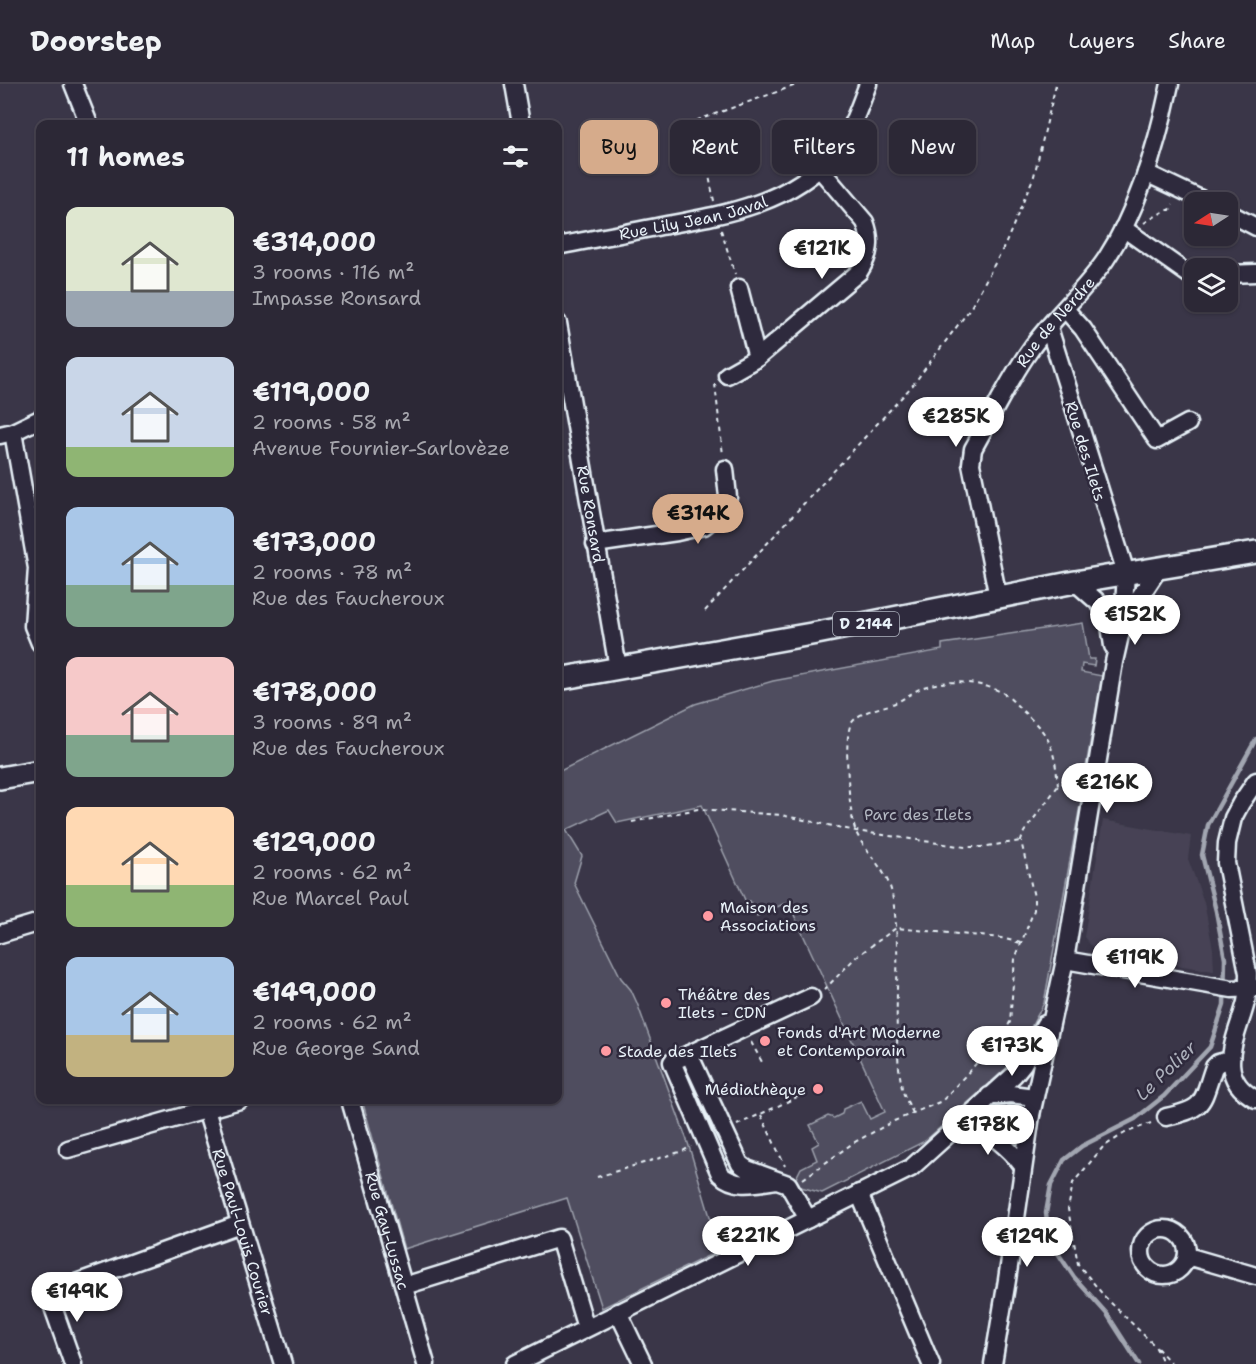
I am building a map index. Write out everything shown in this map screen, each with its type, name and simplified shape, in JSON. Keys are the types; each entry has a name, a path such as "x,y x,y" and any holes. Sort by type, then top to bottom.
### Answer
{"main road":[{"name":"D 2144","path":"562,678 817,633 1075,582 1256,552"},
{"path":"0,778 36,772"}],"street":[{"path":"73,84 87,120"},
{"path":"514,84 520,120"},
{"name":"Rue Lily Jean Javal","path":"853,120 868,84"},
{"name":"Rue de Nerdre","path":"998,597 971,464 973,449 1030,350 1106,258 1126,230 1161,127 1170,84"},
{"path":"1146,173 1186,192"},
{"name":"Rue Lily Jean Javal","path":"562,245 717,216 771,199 811,174"},
{"path":"727,375 757,358 859,272 866,260 870,246 869,232 865,222 824,174"},
{"path":"1238,217 1256,226"},
{"path":"1126,230 1172,267 1184,273"},
{"path":"1238,274 1256,273"},
{"path":"739,288 757,358"},
{"path":"1065,309 1083,329 1157,440 1188,423"},
{"name":"Rue des Ilets","path":"1049,328 1126,573"},
{"name":"Rue Ronsard","path":"562,347 618,668"},
{"path":"36,421 6,433 36,560"},
{"path":"595,544 704,526 721,513 728,496 725,469"},
{"path":"1123,622 1159,568"},
{"path":"1114,662 1108,611 1126,573"},
{"path":"993,1364 1034,1097 1065,960 1114,662 1123,622 1126,573"},
{"path":"1075,582 1108,611"},
{"path":"36,591 33,626 36,633"},
{"path":"1256,781 1233,818 1227,843 1226,863 1248,973 1230,1060 1236,1079 1246,1093 1256,1099"},
{"path":"0,934 36,923"},
{"path":"1065,960 1245,988"},
{"path":"785,1184 731,1183 720,1174 672,1062 811,997"},
{"path":"515,1364 911,1168 961,1127 1023,1064 1055,1006"},
{"path":"689,1054 740,1164 785,1184 808,1219"},
{"path":"1166,1117 1191,1111 1197,1107 1202,1101 1214,1067 1218,1063 1230,1060"},
{"path":"989,1096 1011,1094 1034,1097"},
{"path":"68,1149 204,1104"},
{"name":"Rue Paul-Louis Courier","path":"204,1104 284,1364"},
{"name":"Rue Gay-Lussac","path":"351,1104 426,1364"},
{"path":"961,1127 1019,1113 1031,1115"},
{"path":"961,1127 983,1131 1012,1152 1023,1166"},
{"path":"859,1193 931,1364"},
{"path":"73,1364 48,1293 240,1224"},
{"path":"404,1286 559,1238 586,1328"},
{"path":"1187,1256 1256,1276"},
{"path":"618,1312 643,1364"}],"path":[{"path":"739,288 717,216 698,120 799,84"},
{"path":"705,611 912,386 969,309 1005,245 1034,176 1056,84"},
{"path":"1126,230 1170,210 1173,204"},
{"path":"725,469 714,384 727,375"},
{"path":"913,1113 902,1090 895,1014 896,928 891,891 881,868 863,846 851,817 848,742 850,725 863,714 896,702 926,686 943,683 982,686 1004,694 1039,726 1049,741 1056,765 1058,786"},
{"path":"760,1115 784,1164 785,1184 894,1120 942,1101 1005,1032 1010,1022 1015,959 1034,910 1035,897 1021,841 1024,832 1058,786 1077,776 1080,776 1079,781 1095,783"},
{"path":"632,822 698,808 781,815 856,831 965,848 1021,841"},
{"path":"811,997 825,990 856,957 896,928 1002,938 1021,943"},
{"path":"753,1047 762,1062"},
{"path":"725,1131 808,1092"},
{"path":"1166,1117 1125,1133 1103,1148 1073,1183 1068,1209 1078,1264 1104,1296 1172,1364"},
{"path":"597,1177 683,1151 705,1140"},
{"path":"1155,1346 1161,1358 1161,1364"}],"shaded area":[{"path":"1103,820 1191,836 1188,859 1204,902 1213,949 1214,971 1096,952 1084,937"}],"green space":[{"name":"Parc des Ilets","path":"1083,623 1089,659 1095,659 1094,666 1082,664 1081,672 1102,676 1085,772 1080,787 1083,789 1044,1003 1011,1064 925,1141 822,1193 801,1187 796,1178 801,1168 817,1160 812,1147 819,1143 810,1125 828,1116 834,1118 842,1114 843,1109 861,1101 870,1119 885,1112 788,902 757,916 750,901 746,902 702,805 617,823 609,810 566,830 582,856 574,883 621,978 631,990 637,1003 688,1143 720,1250 602,1308 567,1198 404,1249 363,1104 562,1104 562,770 695,704 773,681 942,650 942,644"}],"waterway":[{"name":"Le Polier","path":"1139,1364 1107,1314 1074,1277 1049,1240 1046,1213 1051,1185 1064,1160 1082,1146 1135,1119 1164,1096 1210,1047 1224,1005 1225,959 1202,855 1208,825 1256,739"}],"place":[{"name":"Maison des Associations","path":"708,916"},
{"name":"Théâtre des Ilets - CDN","path":"666,1003"},
{"name":"Fonds d'Art Moderne et Contemporain","path":"765,1041"},
{"name":"Stade des Ilets","path":"606,1051"},
{"name":"Médiathèque","path":"818,1089"}]}
